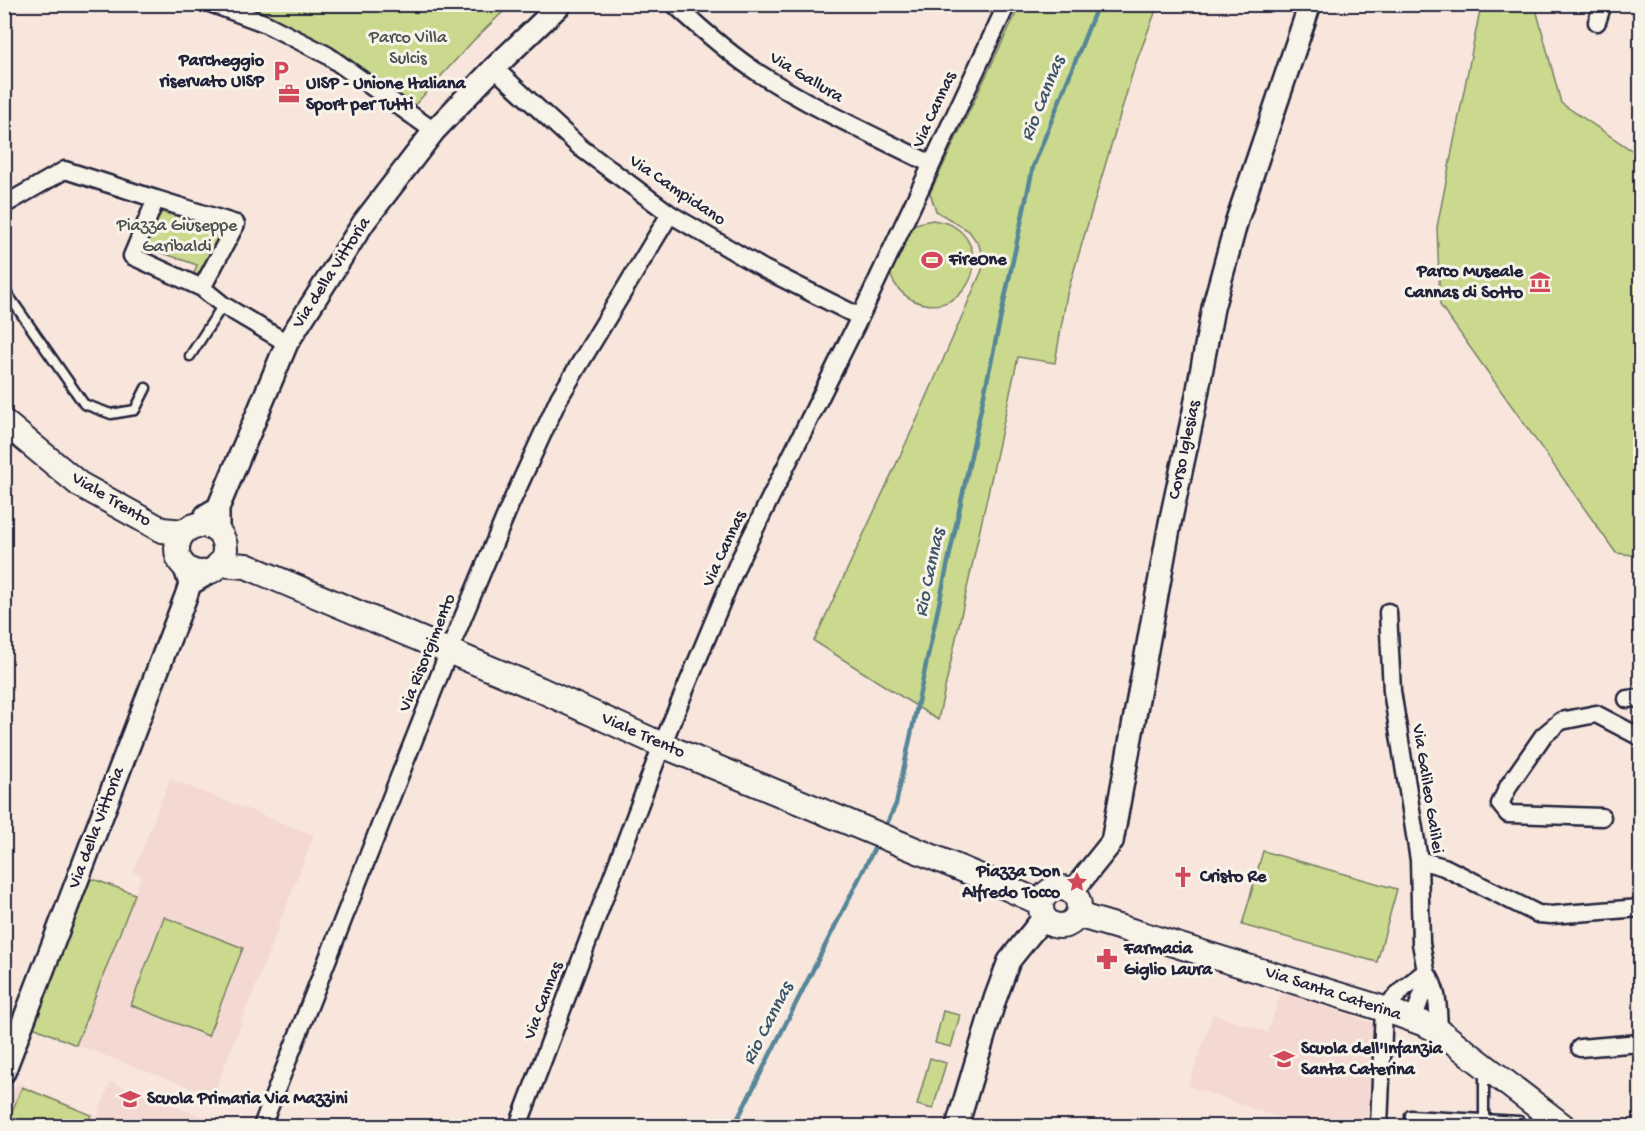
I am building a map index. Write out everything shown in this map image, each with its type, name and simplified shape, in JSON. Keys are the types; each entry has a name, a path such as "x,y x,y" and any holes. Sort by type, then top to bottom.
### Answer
{"main road":[{"name":"Viale Trento","path":"4,422 79,484 197,551 246,566 539,689 662,745 905,845 1042,910"},
{"path":"1059,888 1074,904 1073,920 1064,925 1052,924 1042,910 1048,892 1053,889 1059,888"},
{"name":"Via Santa Caterina","path":"1074,904 1125,929 1384,1009 1439,1031 1563,1126"}],"street":[{"path":"212,4 264,23 327,55 434,131"},
{"name":"Via della Vittoria","path":"4,1072 197,551 206,515 218,508 287,344 364,222 434,131 494,68 561,4"},
{"name":"Via Gallura","path":"674,4 720,44 760,74 840,121 931,164"},
{"name":"Via Cannas","path":"518,1126 662,745 738,563 860,317 1006,4"},
{"name":"Corso Iglesias","path":"1074,904 1112,842 1170,523 1213,308 1237,220 1310,4"},
{"path":"1597,22 1603,4"},
{"name":"Via Campidano","path":"494,68 581,148 670,214 764,269 860,317"},
{"path":"4,205 65,170 237,224 202,288"},
{"path":"156,199 132,256 202,288 223,305 287,344"},
{"name":"Via Risorgimento","path":"262,1126 449,651 510,505 559,398 670,214"},
{"name":"Via Galileo Galilei","path":"1388,612 1392,691 1419,860 1421,944 1426,971 1424,989 1413,1020"},
{"path":"1602,817 1508,814 1500,804 1509,785 1543,736 1561,721 1596,714 1641,737"},
{"path":"1419,860 1444,867 1538,914 1641,908"},
{"path":"957,1126 995,999 1009,961 1042,910"},
{"path":"1379,1126 1384,1009 1404,988 1426,971"},
{"name":"Via Galileo Galilei","path":"1426,971 1433,981 1437,999 1439,1031"},
{"path":"1580,1048 1641,1043"}],"lane":[{"path":"4,289 84,404 111,414 135,410 146,387"},
{"path":"190,356 223,305"},
{"path":"1484,1118 1486,1069"},
{"path":"1410,1126 1410,1115 1519,1121 1519,1126"}],"shaded area":[{"path":"170,779 314,835 213,1096 76,1045 135,894 141,875 133,872"},
{"name":"Scuola dell'Infanzia Santa Caterina","path":"1282,992 1373,1023 1367,1126 1303,1126 1188,1086 1213,1014 1267,1032"},
{"name":"Scuola Primaria Via Mazzini","path":"110,1082 228,1126 5,1126 4,1115 17,1083 98,1116"}],"green space":[{"name":"Parco Villa Sulcis","path":"245,5 510,5 472,42 413,107 337,50"},
{"path":"1020,5 1158,5 1134,68 1067,294 1055,363 1018,357 938,720 814,641 919,415 982,270 984,262 979,245 969,231 936,211 930,193"},
{"name":"Parco Museale Cannas di Sotto","path":"1481,5 1535,5 1561,103 1640,156 1640,556 1616,553 1440,305 1437,227"},
{"name":"Piazza Giuseppe Garibaldi","path":"155,211 199,223 222,235 202,276 196,276 194,273 197,265 154,250 148,257 142,252"},
{"name":"FireOne","path":"933,220 947,223 963,234 969,242 974,260 970,279 957,296 949,301 929,305 910,299 902,292 895,284 889,267 907,229 914,224"},
{"path":"1263,851 1397,889 1377,962 1242,925"},
{"path":"90,878 135,894 76,1045 33,1027"},
{"path":"164,917 243,948 208,1036 131,1005"},
{"path":"943,1011 960,1015 951,1047 935,1043"},
{"path":"930,1058 946,1063 933,1109 917,1105"},
{"path":"22,1087 91,1115 86,1126 6,1126"}],"waterway":[{"name":"Rio Cannas","path":"884,830 896,804 1033,167 1098,4"},
{"name":"Rio Cannas","path":"734,1126 877,843"}],"place":[{"name":"Parcheggio riservato UISP","path":"281,71"},
{"name":"UISP - Unione Italiana Sport per Tutti","path":"289,94"},
{"name":"FireOne","path":"932,260"},
{"name":"Parco Museale Cannas di Sotto","path":"1540,282"},
{"name":"Cristo Re","path":"1183,877"},
{"name":"Piazza Don Alfredo Tocco","path":"1077,882"},
{"name":"Farmacia Giglio Laura","path":"1107,959"},
{"name":"Scuola dell'Infanzia Santa Caterina","path":"1284,1059"},
{"name":"Scuola Primaria Via Mazzini","path":"130,1099"}]}
